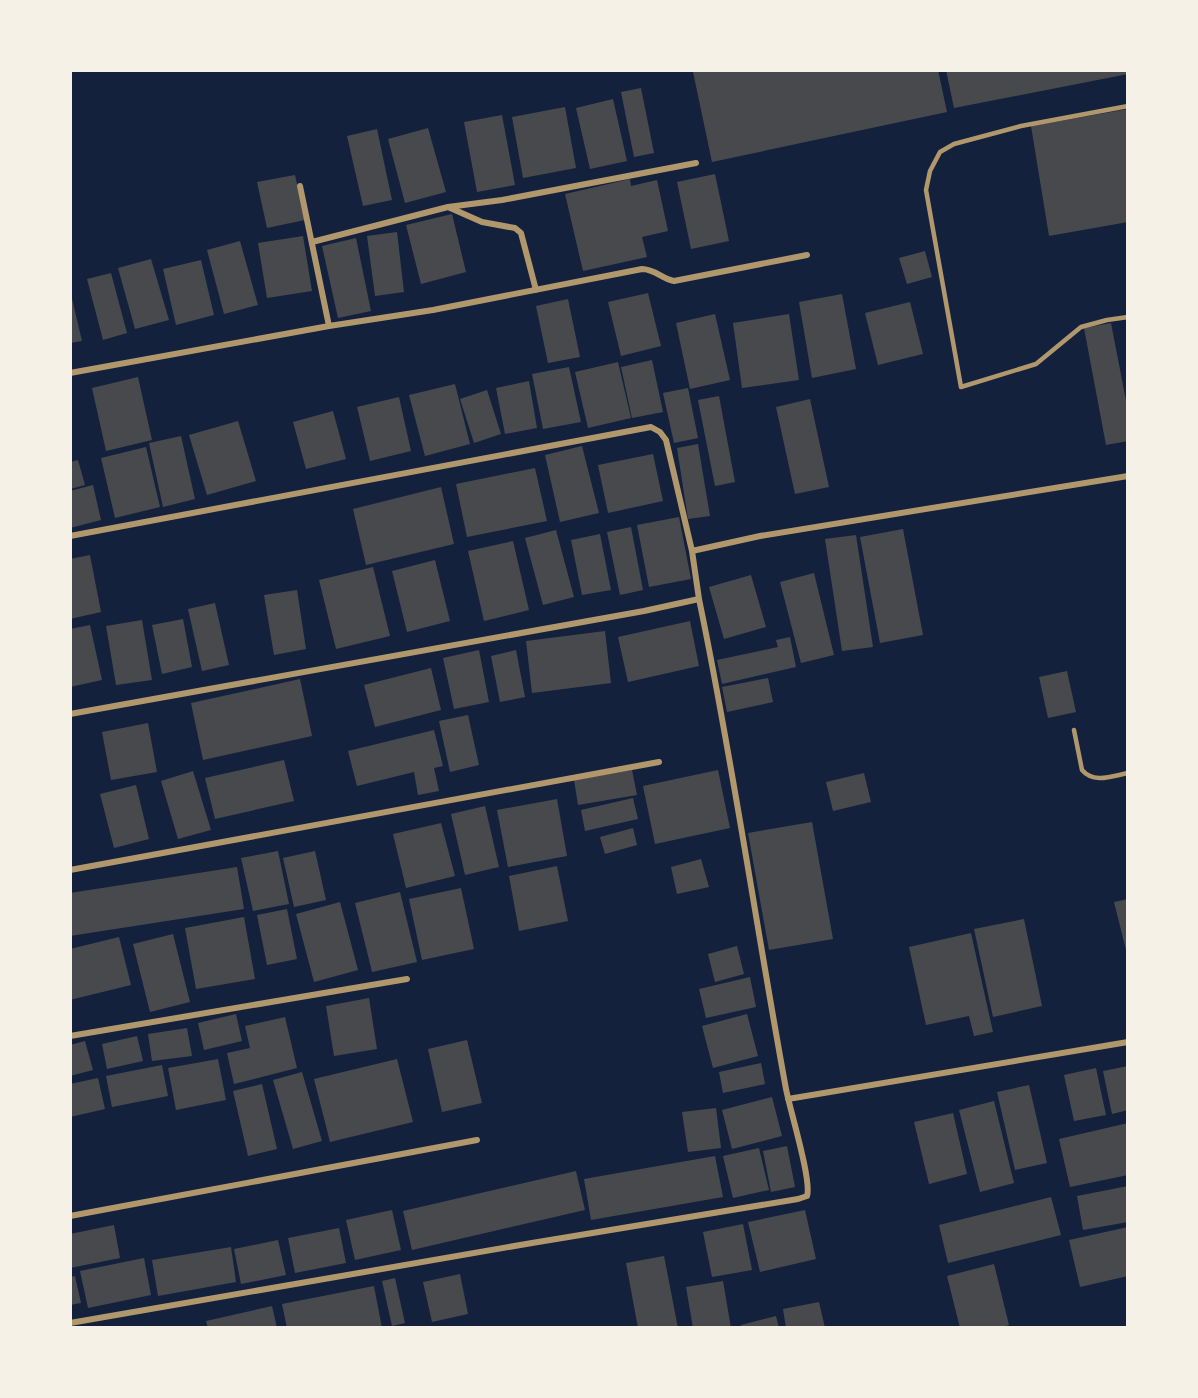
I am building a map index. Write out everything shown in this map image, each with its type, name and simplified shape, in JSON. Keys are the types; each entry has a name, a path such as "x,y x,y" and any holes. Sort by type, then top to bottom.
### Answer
{"street":[{"path":"312,242 448,207 502,200 696,163"},
{"path":"300,186 329,326"},
{"path":"448,207 482,222 515,228 521,233 536,290"},
{"path":"70,373 329,326 433,310 642,269 651,270 667,280 674,280 807,255"},
{"path":"70,536 651,427 660,432 666,440 692,551 788,1099 808,1193 803,1198 70,1323"},
{"path":"692,551 751,537 1128,476"},
{"path":"70,714 644,611 699,599"},
{"path":"70,870 658,762"},
{"path":"70,1036 407,979"},
{"path":"788,1099 1128,1042"},
{"path":"70,1216 477,1140"}],"lane":[{"path":"1128,106 1021,126 954,144 940,152 930,171 926,190 961,387 1036,364 1081,327 1128,317"},
{"path":"1074,730 1082,770 1086,775 1095,778 1128,773"}],"building":[{"path":"700,70 938,70 947,112 712,162 693,72"},
{"path":"946,70 1128,70 1128,74 954,108"},
{"path":"641,88 654,153 634,157 621,92"},
{"path":"613,99 627,161 590,169 576,108"},
{"path":"565,107 576,168 523,178 512,117"},
{"path":"1128,109 1128,222 1049,236 1031,126"},
{"path":"502,115 515,185 477,192 464,122"},
{"path":"428,128 446,192 405,203 388,139"},
{"path":"377,129 392,200 363,206 347,136"},
{"path":"715,174 729,241 691,249 677,182"},
{"path":"295,175 305,220 267,228 257,182"},
{"path":"630,179 631,186 657,180 668,231 642,237 647,257 583,271 565,194"},
{"path":"452,214 466,272 421,284 406,225"},
{"path":"397,232 404,292 375,296 367,236"},
{"path":"303,236 312,291 267,298 258,243"},
{"path":"356,238 371,311 338,318 322,246"},
{"path":"240,241 258,305 224,314 207,250"},
{"path":"925,251 932,277 907,284 899,258"},
{"path":"151,259 169,320 135,329 118,268"},
{"path":"201,260 214,315 176,325 163,269"},
{"path":"111,273 127,333 103,340 87,279"},
{"path":"70,290 82,341 70,343"},
{"path":"648,293 661,346 621,356 608,302"},
{"path":"842,294 856,369 812,378 799,302"},
{"path":"568,299 580,357 548,363 536,306"},
{"path":"910,302 923,354 878,365 865,313"},
{"path":"715,314 730,380 690,389 676,323"},
{"path":"789,314 799,380 742,388 733,323"},
{"path":"1111,323 1128,411 1128,441 1106,445 1084,328"},
{"path":"652,360 663,412 632,418 621,367"},
{"path":"618,362 631,418 588,428 575,372"},
{"path":"569,367 581,422 543,429 532,374"},
{"path":"138,377 152,440 106,451 92,388"},
{"path":"529,381 537,428 505,434 496,388"},
{"path":"455,384 470,444 425,456 409,395"},
{"path":"688,388 698,438 674,443 663,393"},
{"path":"487,390 501,434 474,443 460,399"},
{"path":"719,396 735,482 715,486 698,400"},
{"path":"399,397 411,451 370,461 357,407"},
{"path":"810,399 829,487 795,494 776,407"},
{"path":"333,411 346,459 306,469 293,422"},
{"path":"238,421 256,481 207,495 189,435"},
{"path":"181,436 195,499 163,507 149,443"},
{"path":"698,444 710,516 688,519 677,448"},
{"path":"582,446 599,513 560,522 545,455"},
{"path":"146,447 160,507 115,518 101,458"},
{"path":"653,454 663,501 608,513 598,465"},
{"path":"78,460 85,485 70,489 70,462"},
{"path":"535,468 547,521 467,537 456,484"},
{"path":"93,485 101,520 70,528 70,491"},
{"path":"441,487 454,544 366,565 353,509"},
{"path":"679,517 691,579 649,587 637,525"},
{"path":"631,527 643,590 620,595 607,532"},
{"path":"903,529 923,635 880,643 860,537"},
{"path":"556,530 574,597 543,605 525,538"},
{"path":"600,534 611,590 582,595 571,540"},
{"path":"856,535 873,647 842,651 825,539"},
{"path":"513,541 529,610 484,621 468,551"},
{"path":"90,555 101,612 70,619 70,559"},
{"path":"435,560 450,621 407,632 392,571"},
{"path":"373,567 390,636 336,649 319,580"},
{"path":"814,573 834,655 801,663 780,582"},
{"path":"751,575 766,627 724,639 709,587"},
{"path":"297,590 306,649 274,655 264,595"},
{"path":"215,603 229,665 202,671 188,609"},
{"path":"183,619 192,667 162,674 152,625"},
{"path":"142,620 152,680 116,685 106,626"},
{"path":"690,621 699,666 628,682 618,637"},
{"path":"90,625 102,680 70,687 70,629"},
{"path":"605,631 611,683 532,693 526,641"},
{"path":"790,637 796,667 722,684 717,660 778,647 776,640"},
{"path":"479,650 489,702 454,709 443,658"},
{"path":"516,650 525,697 500,702 491,656"},
{"path":"431,668 441,710 375,727 364,685"},
{"path":"1067,671 1076,712 1048,718 1039,677"},
{"path":"768,678 773,702 727,712 722,687"},
{"path":"300,679 312,736 203,760 191,703"},
{"path":"468,715 479,765 450,772 439,721"},
{"path":"148,723 157,772 111,780 102,732"},
{"path":"434,730 443,766 434,768 439,791 418,795 414,772 357,786 348,751"},
{"path":"284,760 294,801 215,819 205,778"},
{"path":"632,770 637,795 578,805 574,780"},
{"path":"718,770 730,828 655,844 643,786"},
{"path":"193,771 211,830 178,839 161,781"},
{"path":"864,773 871,802 833,811 826,782"},
{"path":"136,785 149,839 114,848 100,794"},
{"path":"633,798 638,819 585,831 581,810"},
{"path":"557,799 567,856 508,867 497,810"},
{"path":"485,806 499,867 465,875 451,814"},
{"path":"812,822 833,939 769,950 748,833"},
{"path":"441,823 455,876 406,888 393,834"},
{"path":"633,828 637,845 605,854 600,837"},
{"path":"278,851 289,904 253,911 241,858"},
{"path":"315,851 326,900 294,907 283,858"},
{"path":"701,859 709,887 677,894 671,867"},
{"path":"557,866 568,921 519,931 509,876"},
{"path":"237,867 244,909 70,936 70,893"},
{"path":"461,888 474,949 422,960 409,899"},
{"path":"400,892 417,962 372,972 355,903"},
{"path":"1128,899 1128,954 1127,954 1114,902"},
{"path":"340,902 358,970 314,982 296,914"},
{"path":"287,909 297,959 267,965 257,915"},
{"path":"244,917 255,979 196,989 185,928"},
{"path":"1024,919 1042,1006 993,1017 974,929"},
{"path":"971,933 993,1032 974,1036 969,1016 926,1025 909,947"},
{"path":"173,934 190,1002 150,1012 133,944"},
{"path":"119,937 131,985 70,1000 70,949"},
{"path":"737,946 744,974 715,982 708,954"},
{"path":"750,977 756,1007 706,1018 699,989"},
{"path":"369,998 377,1049 334,1056 326,1006"},
{"path":"236,1014 242,1041 204,1050 198,1023"},
{"path":"747,1014 758,1056 713,1068 702,1026"},
{"path":"285,1017 297,1068 234,1084 227,1053 250,1048 245,1026"},
{"path":"187,1028 192,1056 152,1061 148,1034"},
{"path":"137,1036 143,1061 107,1069 102,1044"},
{"path":"467,1040 482,1103 442,1112 428,1049"},
{"path":"85,1041 93,1070 70,1076 70,1045"},
{"path":"218,1059 226,1100 176,1110 168,1068"},
{"path":"397,1059 413,1122 330,1142 314,1079"},
{"path":"761,1063 765,1084 723,1093 719,1072"},
{"path":"162,1065 168,1096 112,1107 106,1076"},
{"path":"1128,1066 1128,1110 1112,1114 1103,1071"},
{"path":"1096,1068 1106,1115 1074,1121 1064,1075"},
{"path":"302,1072 322,1141 293,1149 273,1080"},
{"path":"98,1078 105,1109 70,1117 70,1084"},
{"path":"262,1084 277,1149 248,1156 233,1091"},
{"path":"1029,1085 1047,1163 1015,1170 997,1092"},
{"path":"772,1097 782,1136 732,1149 722,1110"},
{"path":"994,1101 1014,1183 980,1192 959,1110"},
{"path":"716,1108 721,1148 688,1152 682,1112"},
{"path":"953,1113 967,1174 929,1184 914,1122"},
{"path":"1128,1123 1128,1175 1070,1187 1059,1139"},
{"path":"787,1146 795,1187 771,1192 763,1151"},
{"path":"759,1148 769,1190 733,1198 723,1156"},
{"path":"715,1156 723,1197 591,1220 584,1179"},
{"path":"576,1171 585,1210 412,1250 403,1211"},
{"path":"1128,1186 1128,1222 1083,1230 1077,1196"},
{"path":"1051,1197 1061,1235 948,1263 939,1225"},
{"path":"392,1210 401,1250 355,1260 346,1220"},
{"path":"805,1210 816,1259 760,1272 748,1222"},
{"path":"743,1224 752,1270 712,1277 703,1232"},
{"path":"114,1225 120,1258 70,1268 70,1234"},
{"path":"1128,1227 1128,1276 1080,1287 1069,1240"},
{"path":"339,1228 346,1263 295,1273 288,1238"},
{"path":"278,1240 286,1275 241,1284 234,1249"},
{"path":"231,1247 236,1282 158,1296 152,1260"},
{"path":"664,1256 678,1328 638,1328 626,1263"},
{"path":"144,1258 151,1295 88,1308 80,1271"},
{"path":"994,1264 1009,1325 999,1328 960,1328 947,1276"},
{"path":"460,1274 468,1314 432,1322 423,1282"},
{"path":"75,1276 81,1303 70,1305 70,1277"},
{"path":"395,1278 405,1323 392,1326 382,1281"},
{"path":"723,1281 731,1328 693,1328 686,1287"},
{"path":"374,1286 382,1328 287,1328 282,1304"},
{"path":"819,1302 825,1328 786,1328 783,1309"},
{"path":"272,1306 277,1328 208,1328 206,1321"},
{"path":"776,1316 779,1328 741,1328 741,1325"}]}
